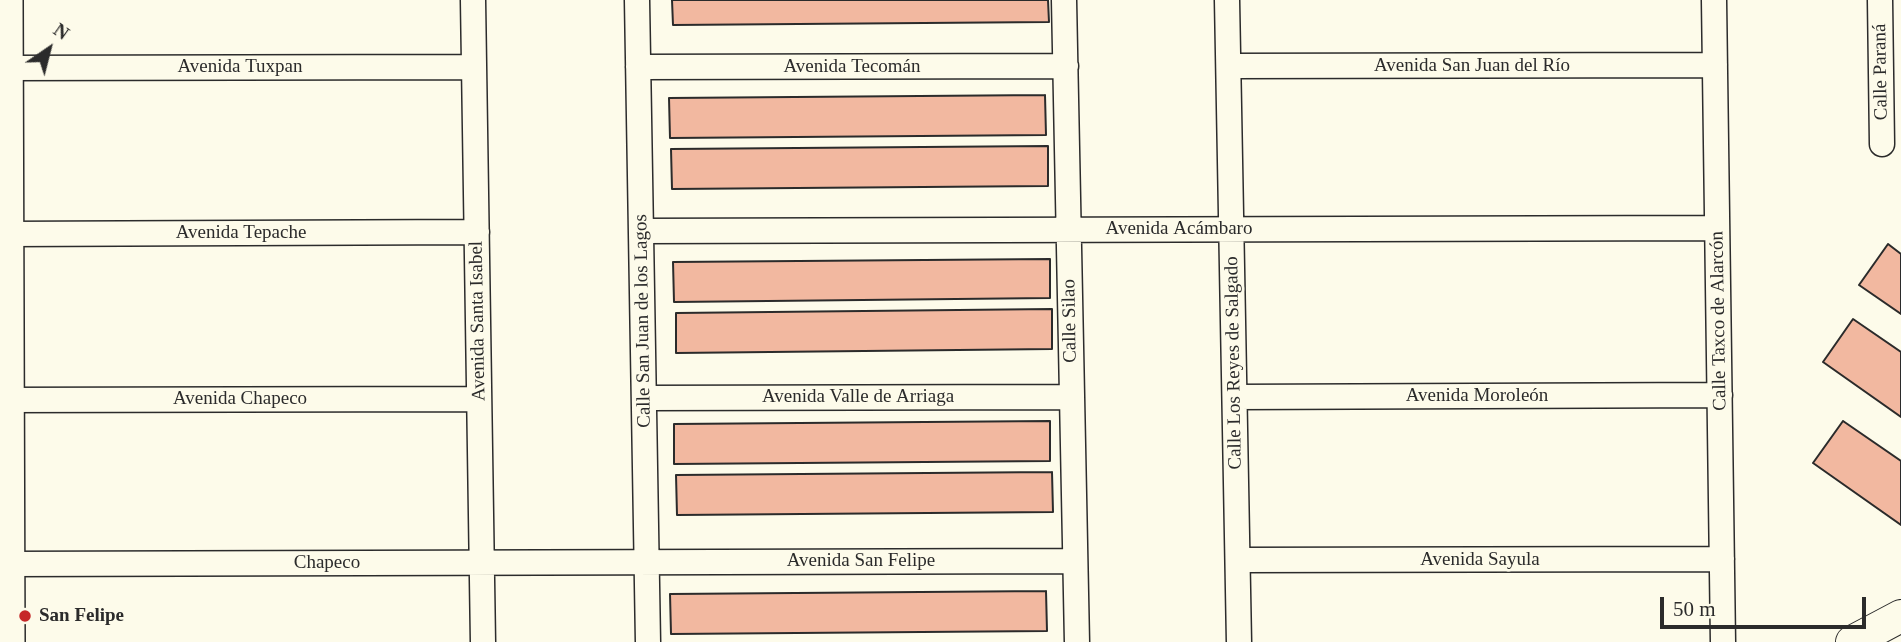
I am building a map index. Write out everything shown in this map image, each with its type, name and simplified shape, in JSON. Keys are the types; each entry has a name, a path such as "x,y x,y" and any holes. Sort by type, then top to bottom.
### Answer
{"main road":[{"path":"5,0 6,234 3,400 7,642"}],"street":[{"name":"Avenida Santa Isabel","path":"473,0 484,642"},
{"name":"Calle San Juan de los Lagos","path":"637,0 648,642"},
{"name":"Calle Silao","path":"1064,0 1077,642"},
{"name":"Calle Los Reyes de Salgado","path":"1227,0 1239,642"},
{"name":"Calle Taxco de Alarcón","path":"1714,0 1723,642"},
{"name":"Calle Paraná","path":"1880,0 1891,65 1882,144"},
{"name":"Avenida San Juan del Río","path":"1229,66 1715,65"},
{"name":"Avenida Tecomán","path":"638,67 1066,66"},
{"name":"Avenida Tuxpan","path":"5,68 474,67"},
{"name":"Avenida Acámbaro","path":"641,231 1717,228"},
{"name":"Avenida Tepache","path":"6,234 477,232"},
{"name":"Avenida Moroleón","path":"1235,397 1720,395"},
{"name":"Avenida Valle de Arriaga","path":"644,398 1072,397"},
{"name":"Avenida Chapeco","path":"3,400 480,399"},
{"name":"Avenida Sayula","path":"1238,560 1722,559"},
{"name":"Avenida San Felipe","path":"647,562 1075,561"},
{"name":"Chapeco","path":"7,564 647,562"},
{"path":"1852,642 1901,616"}],"building":[{"path":"672,0 1048,0 1049,22 673,25"},
{"path":"1045,95 1046,135 670,138 669,98"},
{"path":"1048,146 1048,186 672,189 671,149"},
{"path":"1888,244 1901,254 1901,314 1859,285"},
{"path":"1050,259 1050,298 674,302 673,262"},
{"path":"1052,309 1052,349 676,353 676,313"},
{"path":"1853,319 1901,352 1901,417 1823,362"},
{"path":"1050,421 1050,461 674,464 674,424"},
{"path":"1843,421 1901,461 1901,525 1813,463"},
{"path":"1052,472 1053,512 677,515 676,475"},
{"path":"1046,591 1047,631 671,634 670,594"}],"place":[{"name":"San Felipe","path":"25,616"}]}
